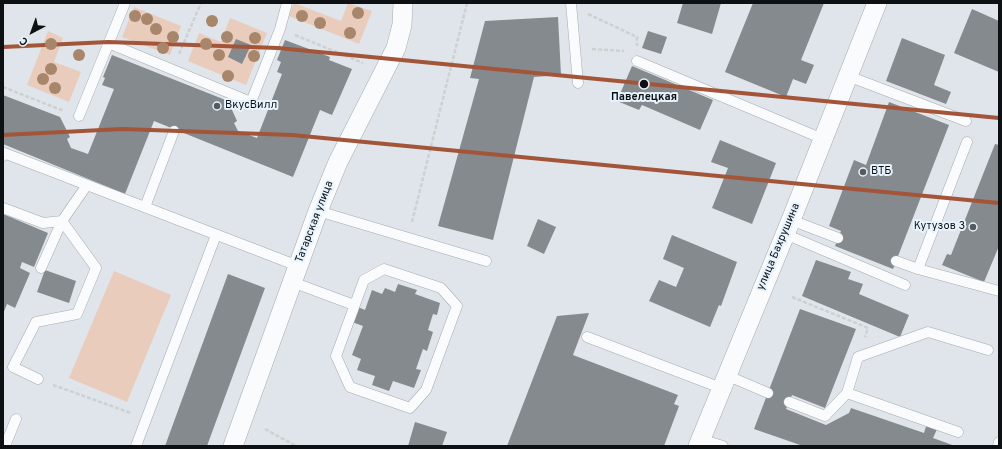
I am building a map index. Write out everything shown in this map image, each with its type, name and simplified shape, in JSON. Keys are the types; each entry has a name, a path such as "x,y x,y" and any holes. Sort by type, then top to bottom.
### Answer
{"street":[{"name":"Татарская улица","path":"233,446 318,211 338,162 396,48 403,20 403,3"},
{"name":"улица Бахрушина","path":"699,442 788,227 876,3"}],"lane":[{"path":"79,116 125,3"},
{"path":"108,43 251,102 280,29 287,3"},
{"path":"571,5 578,83"},
{"path":"637,56 823,139"},
{"path":"848,76 966,120"},
{"path":"145,208 174,131"},
{"path":"918,269 967,142"},
{"path":"3,156 4,154 216,235 354,305"},
{"path":"41,268 62,221 87,185"},
{"path":"3,208 43,223 62,221"},
{"path":"318,211 486,261"},
{"path":"38,379 13,367 36,322 78,314 96,268 62,221"},
{"path":"788,227 838,238"},
{"path":"788,227 905,285"},
{"path":"136,446 216,235"},
{"path":"896,261 918,269 999,291"},
{"path":"384,269 441,288 457,306 426,390 410,408 350,387 336,356 354,305 364,280 384,269"},
{"path":"789,402 825,416 847,393 858,357 928,332 988,350"},
{"path":"587,336 723,382 768,393"},
{"path":"847,393 958,432"},
{"path":"5,446 16,419"},
{"path":"699,442 723,446"},
{"path":"998,446 999,442"}],"path":[{"path":"173,70 201,3"},
{"path":"407,238 467,3"},
{"path":"571,5 637,37 637,56 575,48"},
{"path":"280,29 363,63"},
{"path":"3,87 79,116"},
{"path":"792,297 868,328 858,357"},
{"path":"38,379 146,419"},
{"path":"265,429 296,446"}],"shaded area":[{"path":"294,3 341,21 348,3 372,11 359,44 289,16"},
{"path":"134,7 181,26 170,55 122,37"},
{"path":"230,18 267,33 246,85 188,61 199,33 221,42"},
{"path":"48,31 63,38 54,62 81,72 69,102 27,85"},
{"path":"114,271 171,295 127,402 69,378"}],"building":[{"path":"683,3 721,3 712,34 677,23"},
{"path":"753,3 824,3 801,60 814,65 806,84 793,79 786,97 725,72"},
{"path":"972,9 999,21 999,72 954,53"},
{"path":"558,17 561,75 534,77 493,240 438,226 479,79 470,78 485,21"},
{"path":"648,31 667,37 661,54 642,48"},
{"path":"902,38 945,55 934,85 951,92 946,104 886,81"},
{"path":"236,39 251,45 242,64 228,57"},
{"path":"285,40 330,57 329,60 352,69 332,115 320,110 293,177 154,121 125,194 3,144 3,95 60,117 70,137 67,139 71,148 88,154 114,89 102,85 105,78 103,77 112,55 228,101 237,121 234,123 238,131 257,138 282,74 277,72 281,62 277,60"},
{"path":"632,66 713,100 700,130 642,105 639,110 617,101"},
{"path":"889,102 949,125 893,269 835,246 841,231 829,226 854,160 866,165"},
{"path":"720,140 776,163 752,224 712,208 728,168 711,162"},
{"path":"995,144 999,145 999,246 984,282 942,265 947,254 951,255"},
{"path":"3,214 48,233 34,267 22,262 20,268 30,273 15,308 7,304 3,314"},
{"path":"538,219 556,227 544,254 527,246"},
{"path":"672,235 737,262 721,306 719,305 710,327 649,301 659,280 676,287 684,268 663,259"},
{"path":"816,260 851,272 848,279 863,284 859,294 909,315 900,337 802,296"},
{"path":"45,270 76,281 69,303 37,292"},
{"path":"228,274 265,288 207,446 165,446"},
{"path":"398,284 417,290 415,294 440,303 437,315 433,314 428,330 433,332 427,351 423,349 416,369 421,370 414,388 393,381 389,391 372,385 375,376 357,370 361,359 352,355 363,326 352,322 358,307 365,310 372,290 382,294 385,288 395,292"},
{"path":"800,309 856,329 825,408 792,395 786,409 826,425 849,413 851,408 924,433 927,423 938,427 933,438 955,446 803,446 754,429"},
{"path":"589,313 573,355 678,395 674,404 679,406 664,446 507,446 557,316"},
{"path":"415,422 447,432 442,446 408,446"}],"transit line":[{"path":"3,47 108,42 278,48 999,118"},
{"path":"3,135 122,129 292,135 999,203"}],"place":[{"name":"Павелецкая","path":"644,84"},
{"name":"ВкусВилл","path":"217,106"},
{"name":"ВТБ","path":"863,172"},
{"name":"Кутузов 3","path":"973,227"}]}
